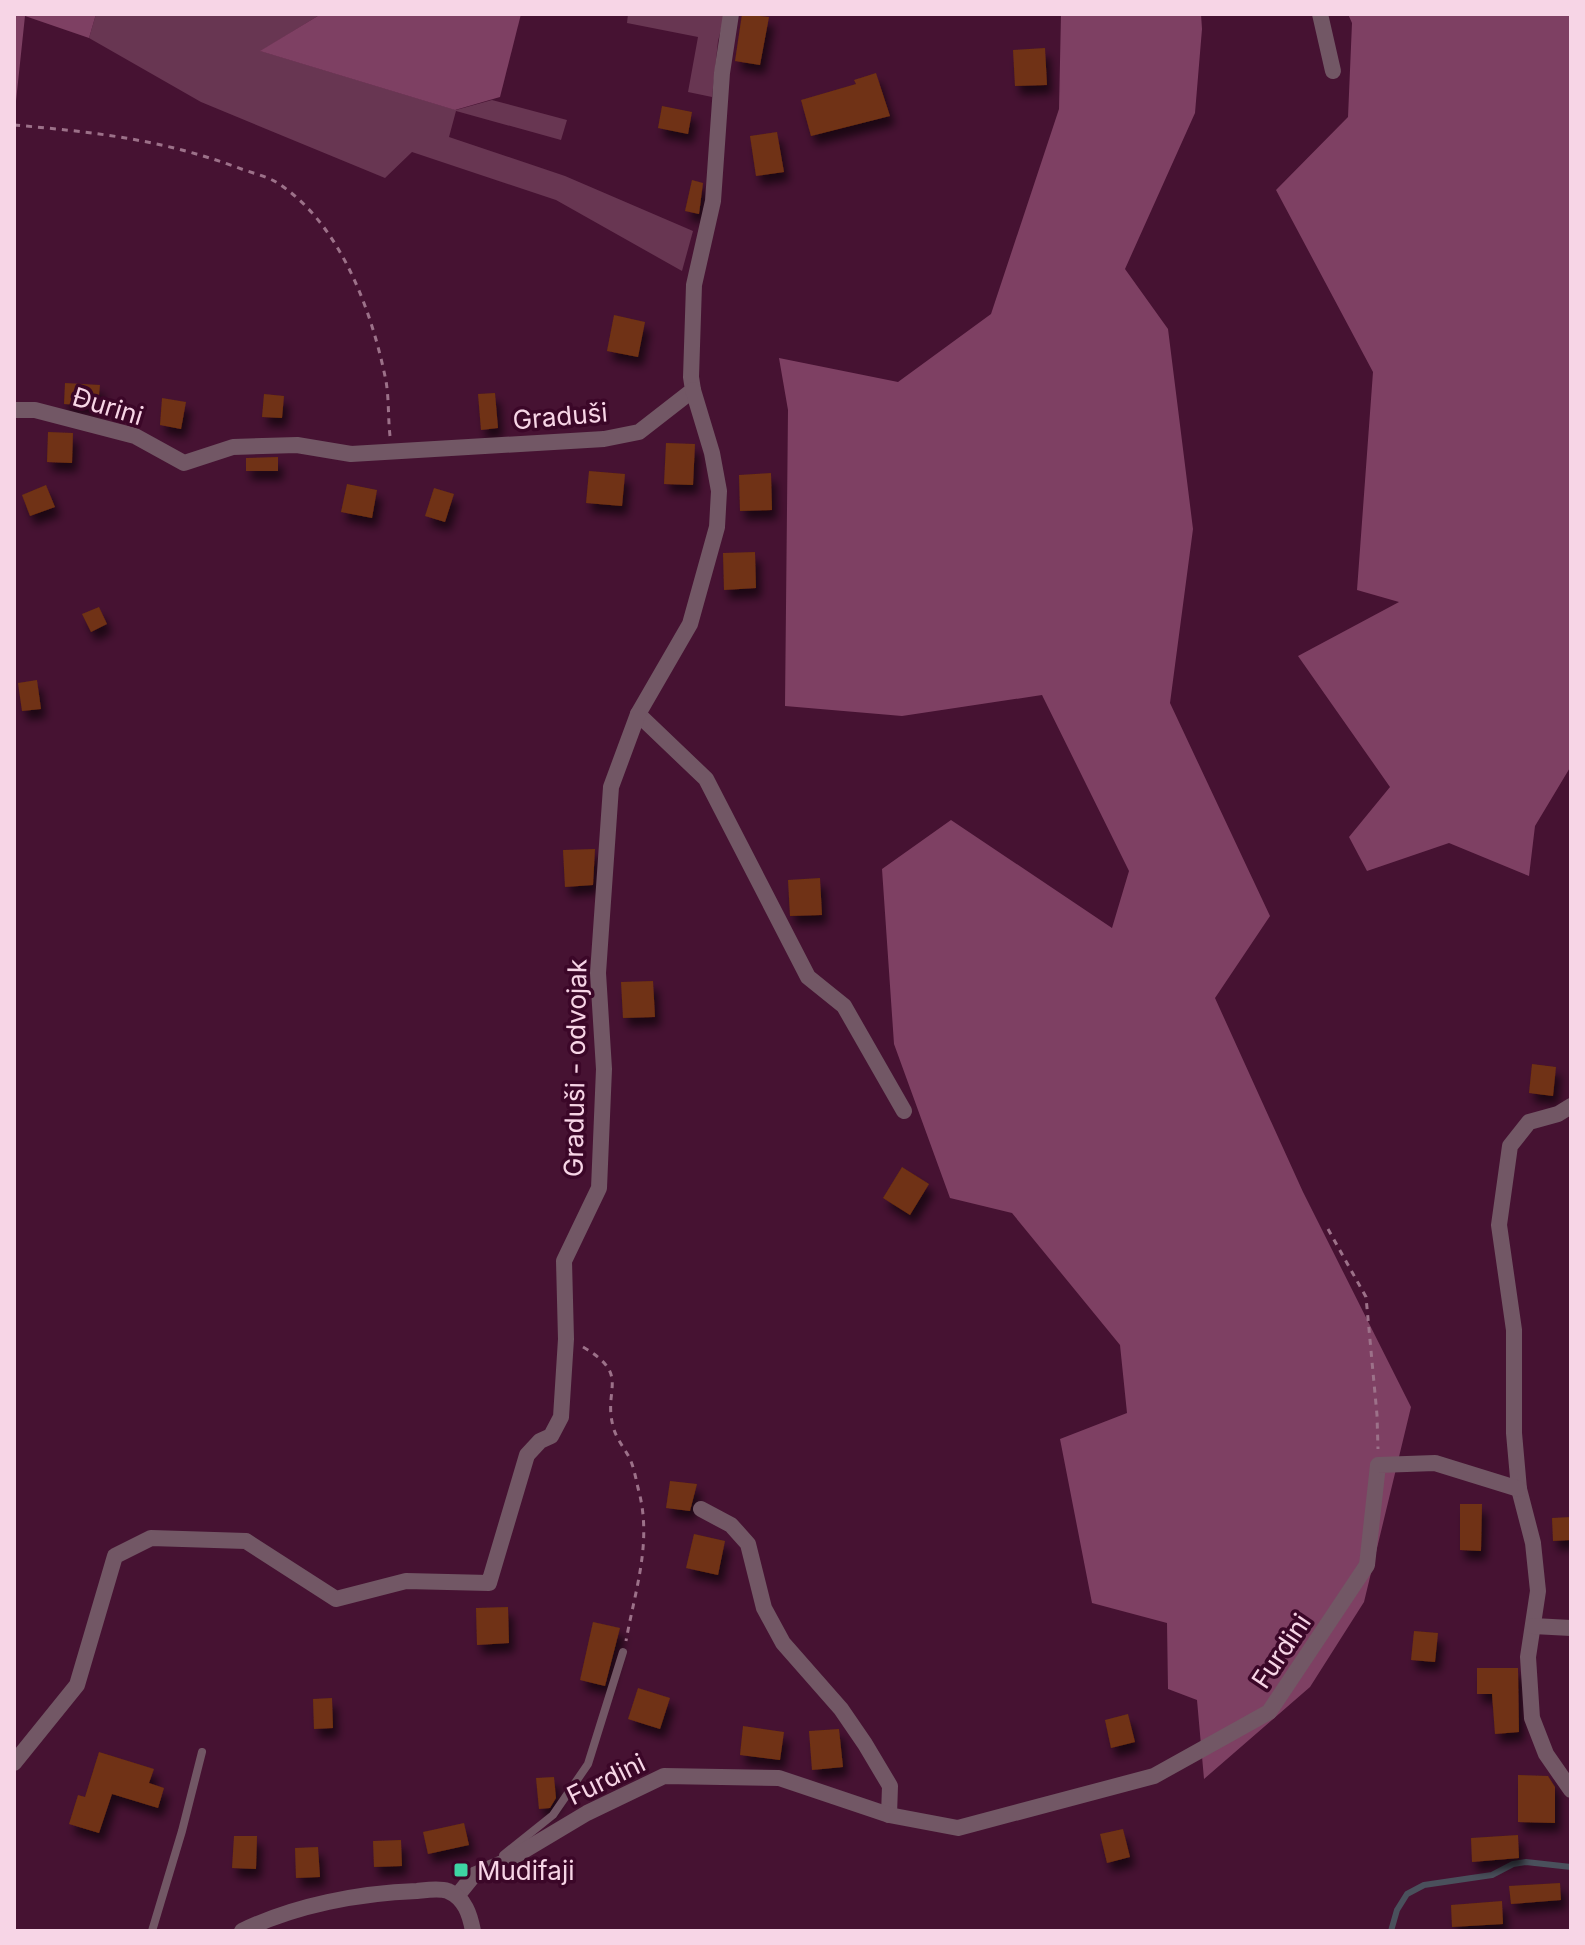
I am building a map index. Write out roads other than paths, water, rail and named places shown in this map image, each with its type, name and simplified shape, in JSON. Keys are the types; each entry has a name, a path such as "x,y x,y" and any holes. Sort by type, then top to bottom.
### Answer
{"street":[{"path":"693,390 694,285 713,201 722,73 731,14"},
{"path":"1320,14 1333,71"},
{"name":"Graduši","path":"184,463 233,447 297,445 351,454 604,439 639,432 693,390"},
{"name":"Graduši - odvojak","path":"14,1763 77,1685 115,1556 151,1538 246,1541 336,1599 406,1581 489,1583 527,1455 540,1441 551,1436 561,1417 566,1339 564,1261 599,1188 604,1069 598,973 611,787 638,714 690,624 717,527 719,491 712,453 693,390"},
{"name":"Đurini","path":"14,410 35,410 135,436 184,463"},
{"path":"638,714 706,779 808,977 844,1006 904,1111"},
{"path":"1571,1106 1558,1114 1529,1122 1510,1146 1499,1225 1514,1330 1514,1433 1519,1489 1533,1543 1538,1591 1528,1657 1532,1718 1546,1754 1571,1790"},
{"name":"Furdini","path":"457,1896 474,1875 505,1862 587,1813 664,1776 779,1778 889,1815 958,1828 1154,1776 1269,1712 1367,1565 1378,1465 1435,1463 1519,1489"},
{"path":"701,1509 731,1525 748,1544 764,1608 783,1643 841,1709 865,1744 890,1786 889,1815"},
{"path":"1533,1626 1571,1628"},
{"path":"242,1931 323,1904 394,1892 445,1890 457,1896 470,1912 473,1931"}],"lane":[{"path":"505,1862 503,1855 553,1815 588,1764 623,1652"},
{"path":"152,1931 202,1752"}],"waterway":[{"path":"1391,1931 1397,1910 1407,1894 1424,1885 1492,1875 1513,1864 1526,1862 1571,1867"}],"place":[{"name":"Mudifaji","path":"461,1870"}]}
